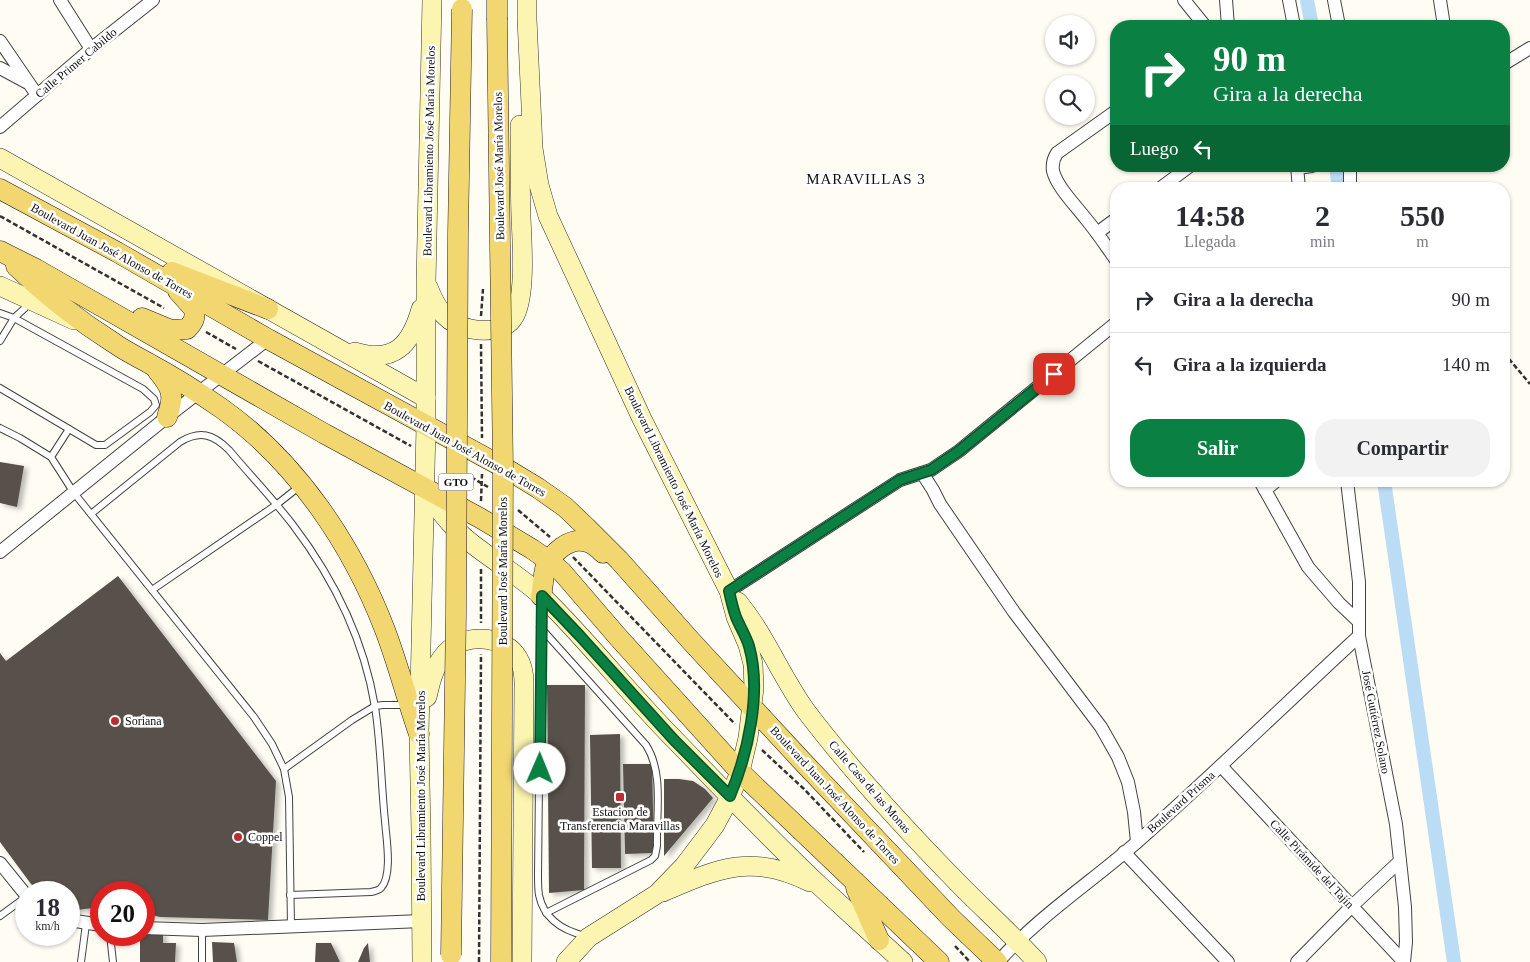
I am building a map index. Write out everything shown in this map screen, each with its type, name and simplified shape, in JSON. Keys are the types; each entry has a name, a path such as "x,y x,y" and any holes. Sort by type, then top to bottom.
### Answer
{"main road":[{"name":"GTO","path":"451,958 462,5"},
{"name":"Boulevard José María Morelos","path":"497,9 503,469 501,962"},
{"name":"Boulevard Juan José Alonso de Torres","path":"1,189 167,280 268,339 482,456 538,488 565,508 619,560 752,708 951,918 998,962"},
{"path":"0,251 34,286 88,326 198,393 249,429 271,450 332,524 369,593 385,631 419,734"},
{"path":"116,252 268,309"},
{"path":"34,286 171,330 187,329 194,319 194,309 167,280"},
{"path":"34,286 222,375 480,518 532,549 555,555"},
{"path":"152,365 171,390 171,406 167,417"},
{"path":"542,596 545,569 555,555 570,543 578,541 587,542 608,558 664,621 691,641"},
{"path":"555,555 562,572 740,772 939,962"},
{"path":"851,877 879,940"}],"street":[{"path":"60,0 91,49"},
{"name":"Calle Primer Cabildo","path":"0,127 151,0"},
{"name":"Boulevard Libramiento José María Morelos","path":"422,962 419,734 426,426 426,283 432,0"},
{"name":"Boulevard Libramiento José María Morelos","path":"527,0 533,148 539,185 548,216 642,419 729,591 736,617 748,644 753,664 754,688 748,738 740,772 715,825 684,866 657,894 588,937 566,962"},
{"path":"1184,0 1200,20"},
{"path":"1226,0 1228,20"},
{"path":"1289,0 1293,20"},
{"path":"1334,0 1338,20"},
{"path":"1440,0 1443,20"},
{"path":"426,283 434,303 441,312 451,322 465,328 480,331 495,330 506,326 515,316 521,287 520,117 522,52 527,19"},
{"path":"0,41 37,95"},
{"path":"1510,60 1530,48"},
{"path":"0,68 28,82"},
{"path":"1110,115 1057,153 1052,164 1059,184 1110,251"},
{"path":"0,158 426,398"},
{"path":"1168,182 1182,172"},
{"path":"1097,233 1110,223"},
{"path":"336,347 374,356 385,355 397,350 412,336 417,323 426,283"},
{"path":"0,286 34,286"},
{"path":"729,591 900,480 931,470 959,451 1110,328"},
{"path":"0,552 167,417 268,339"},
{"path":"922,473 940,504 1014,612 1101,727 1118,757 1128,782 1137,842"},
{"path":"1264,487 1308,567 1338,603 1358,621"},
{"name":"José Gutiérrez Solano","path":"1348,487 1359,582 1359,636 1396,824 1406,907 1404,962"},
{"path":"424,488 436,507 449,522 481,550 542,596 674,740 823,888 903,962"},
{"name":"Calle Casa de las Monas","path":"729,591 753,622 806,710 828,737 907,830 1037,962"},
{"name":"Boulevard Prisma","path":"998,962 1017,940 1137,842 1359,636"},
{"path":"419,734 432,677 439,662 451,648 466,641 481,639 495,641 509,647 518,657 523,669 524,691 522,962"},
{"name":"Calle Pirámide del Tajín","path":"1221,766 1404,962"},
{"path":"1124,852 1228,962"},
{"path":"0,862 15,882"},
{"path":"1297,962 1352,906 1400,862"},
{"path":"657,894 717,870 738,866 762,866 778,869 799,876 823,888"},
{"path":"155,928 202,930 422,921"},
{"path":"80,923 90,924"}],"lane":[{"path":"0,341 14,318 26,308 34,286"},
{"path":"0,313 14,318 143,389 154,399 156,405 150,412 105,445 96,445 0,388"},
{"path":"0,428 51,457 74,493 254,717 272,744 284,769 289,805 291,927"},
{"path":"51,457 69,429"},
{"path":"91,514 189,436 200,434 211,436 220,441 292,525 328,576 344,605 356,635 375,706 388,856 386,880 383,886 371,892 290,895"},
{"path":"152,590 276,505 301,485"},
{"path":"542,596 540,628 539,896 546,913 556,924 566,930 588,937"},
{"path":"540,628 646,745 656,765 657,779 657,846 655,856 651,860 546,913"},
{"path":"284,769 352,720 375,706 409,706"},
{"path":"0,916 15,904"},
{"path":"81,962 86,924"},
{"path":"202,930 202,962"},
{"path":"111,946 113,962"}],"path":[{"path":"480,518 482,456 480,331 483,285"},
{"path":"1510,360 1530,384"},
{"path":"482,482 490,488"},
{"path":"512,506 555,555 587,570 748,738 804,789 865,853"},
{"path":"480,962 481,550"},
{"path":"954,945 970,962"}],"building":[{"path":"0,462 24,466 17,507 0,503"},
{"name":"Soriana","path":"118,576 276,781 268,920 155,916 155,881 90,881 90,908 80,910 80,881 29,881 0,842 0,653 6,661"},
{"path":"547,685 585,685 584,890 549,893"},
{"path":"620,734 621,868 592,868 590,735"},
{"path":"623,764 652,764 654,853 625,854"},
{"path":"664,779 693,781 705,789 713,798 664,856"},
{"path":"155,933 163,933 163,943 176,943 175,962 140,962 140,946 155,946"},
{"path":"212,942 234,943 237,962 213,962"},
{"path":"316,943 331,943 340,962 315,962"},
{"path":"368,943 370,962 358,962 364,948"}],"waterway":[{"path":"1307,0 1311,20"},
{"path":"1337,172 1338,182"},
{"path":"1385,487 1454,962"}],"place":[{"name":"Soriana","path":"115,721"},
{"name":"Estacion de Transferencia Maravillas","path":"620,797"},
{"name":"Coppel","path":"238,837"}],"district":[{"name":"MARAVILLAS 3","path":"866,179"}],"route":[{"path":"540,769 540,628 542,596 674,740 730,796 740,772 748,738 754,688 753,664 748,644 736,617 729,591 900,480 931,470 959,451 1054,374"}]}
